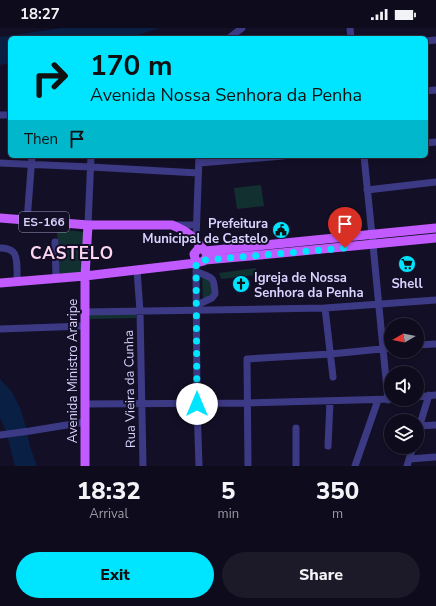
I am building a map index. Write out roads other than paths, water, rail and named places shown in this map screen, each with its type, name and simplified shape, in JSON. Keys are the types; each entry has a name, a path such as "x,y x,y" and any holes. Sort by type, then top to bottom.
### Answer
{"main road":[{"name":"ES-166","path":"0,218 88,225 172,225"},
{"name":"Avenida Ministro Araripe","path":"85,466 85,276 88,225"},
{"path":"172,225 184,230 196,240 201,259"},
{"path":"0,283 137,270 201,259 259,245 436,228"},
{"path":"201,259 260,256 436,238"},
{"path":"259,245 260,256"}],"street":[{"path":"232,36 242,28"},
{"path":"27,221 32,158"},
{"path":"88,225 91,158"},
{"path":"196,240 199,159 227,158"},
{"path":"364,158 385,366"},
{"path":"0,163 198,173"},
{"path":"368,190 436,182"},
{"path":"172,225 196,225"},
{"path":"55,242 56,278"},
{"path":"0,248 8,249 15,255 17,281"},
{"path":"199,466 197,404 197,308 201,259"},
{"path":"197,308 212,298 215,294 214,282 201,259"},
{"name":"Rua Vieira da Cunha","path":"137,270 140,311 143,466"},
{"path":"85,312 197,308 325,308 436,300"},
{"path":"325,308 333,377"},
{"path":"0,329 85,326"},
{"path":"424,345 436,344"},
{"path":"248,466 247,359 383,349"},
{"path":"424,415 432,395"},
{"path":"355,466 378,400"},
{"path":"85,404 197,404 384,400"},
{"path":"328,446 330,401"},
{"path":"1,435 85,422"},
{"path":"424,428 436,425"},
{"path":"296,428 296,466"},
{"path":"408,462 436,457"}],"water":[{"path":"62,28 159,28 135,36 8,36 8,63 0,65 0,37"},
{"path":"0,379 12,392 21,410 30,447 37,466 15,466 6,431 0,418"}],"place":[{"name":"Prefeitura Municipal de Castelo","path":"281,230"},
{"name":"Shell","path":"407,264"},
{"name":"Igreja de Nossa Senhora da Penha","path":"241,284"}],"district":[{"name":"CASTELO","path":"72,253"}]}
